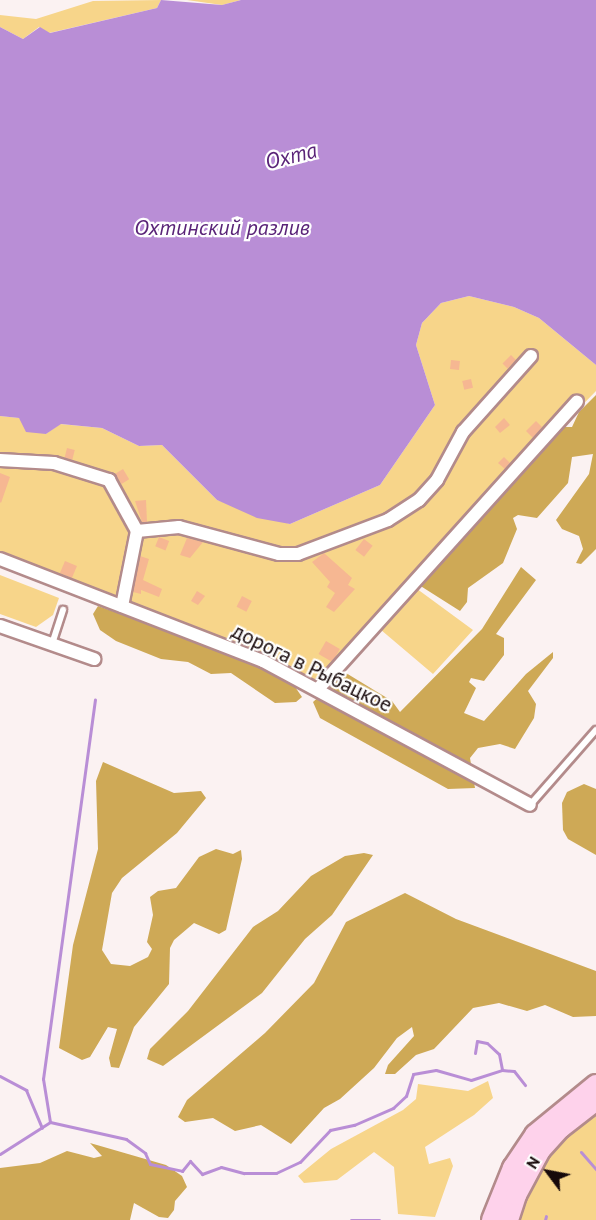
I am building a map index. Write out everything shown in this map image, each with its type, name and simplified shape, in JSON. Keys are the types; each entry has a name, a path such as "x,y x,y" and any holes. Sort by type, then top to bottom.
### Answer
{"main road":[{"path":"492,1220 513,1168 535,1135 596,1085"},
{"path":"508,1220 519,1187 540,1150 560,1128 596,1100"}],"street":[{"path":"137,531 179,527 279,554 298,554 388,520 418,500 437,480 463,432 531,356"},
{"path":"318,689 577,401"},
{"path":"0,460 54,463 109,480 137,531 122,606"},
{"name":"дорога в Рыбацкое","path":"0,559 263,661 530,806"},
{"path":"0,626 93,659"}],"lane":[{"path":"52,644 63,610"},
{"path":"530,806 596,730"}],"shaded area":[{"path":"161,0 157,8 49,33 39,27 23,39 0,27 0,15 36,19 93,1"},
{"path":"187,0 241,0 222,5"},
{"path":"469,296 514,307 539,318 596,365 596,391 409,583 473,630 433,674 374,624 316,684 0,556 0,416 19,418 46,434 60,424 102,428 139,446 162,445 217,500 290,524 380,485 435,405 416,345 422,323 441,303"},
{"path":"596,395 596,549 581,564 576,563 583,549 579,536 562,529 556,520 589,474 593,454 572,457 568,483 537,518 518,515 513,518 517,529 503,563 468,588 467,602 460,611 419,585 564,427 572,427 579,412"},
{"path":"521,567 536,580 496,634 504,638 504,655 484,681 471,678 469,682 476,688 464,713 484,721 526,674 553,652 553,658 528,691 536,704 534,718 515,749 500,744 478,748 470,758 475,788 448,789 320,718 313,702 346,673 392,701 400,712 482,629"},
{"path":"0,575 59,598 53,615 36,627 0,614"},
{"path":"98,606 262,664 291,681 302,697 296,702 275,703 231,673 211,674 188,662 161,659 116,641 100,630 93,614"},
{"path":"103,762 174,793 201,791 206,798 177,833 122,878 112,893 102,950 111,964 130,966 148,957 152,949 147,942 153,915 150,897 158,891 176,888 199,857 216,849 233,854 241,850 242,859 226,930 219,934 194,923 174,940 170,948 169,984 134,1027 119,1068 111,1067 109,1058 117,1029 108,1027 90,1057 82,1060 59,1048 73,945 98,849 96,781"},
{"path":"584,784 596,789 596,855 568,839 563,830 562,803 567,792"},
{"path":"364,853 373,855 332,915 305,939 262,993 163,1066 147,1059 150,1049 188,1011 253,927 278,911 311,876 345,856"},
{"path":"405,893 456,919 596,971 596,1016 573,1017 545,1005 527,1011 499,1003 473,1008 434,1049 416,1055 395,1074 385,1074 388,1065 414,1036 412,1027 397,1038 374,1068 340,1099 324,1108 291,1144 261,1125 235,1131 213,1118 185,1122 178,1117 187,1100 265,1033 314,983 346,922"},
{"path":"488,1081 493,1098 474,1115 425,1147 429,1164 450,1158 453,1166 435,1217 398,1214 394,1167 374,1152 337,1180 304,1183 298,1176 331,1149 403,1110 416,1099 418,1084 468,1091"},
{"path":"596,1105 596,1220 514,1220 542,1155"},
{"path":"90,1143 166,1165 182,1176 187,1187 175,1201 174,1210 168,1218 159,1217 134,1203 130,1220 0,1220 0,1168 40,1163 67,1151 94,1158 102,1156"}],"water":[{"name":"Охтинский разлив","path":"161,0 222,5 241,0 596,0 596,365 539,318 514,307 469,296 441,303 422,323 416,345 435,405 380,485 290,524 257,518 217,500 162,445 139,446 102,428 61,424 46,434 26,432 19,418 0,416 0,27 23,39 40,27 50,33 157,8"}],"building":[{"path":"511,355 516,360 507,368 503,363"},
{"path":"451,360 460,361 459,370 450,369"},
{"path":"471,379 473,388 464,390 462,381"},
{"path":"504,418 510,425 500,433 495,427"},
{"path":"536,421 542,427 533,438 526,431"},
{"path":"67,448 75,450 72,460 65,458"},
{"path":"504,457 510,463 505,469 498,463"},
{"path":"123,469 129,479 121,484 115,474"},
{"path":"0,473 10,477 1,503 0,502"},
{"path":"146,500 147,522 142,522 135,501"},
{"path":"159,537 169,541 165,550 155,546"},
{"path":"187,538 203,542 190,558 180,555"},
{"path":"364,539 373,546 364,557 355,550"},
{"path":"324,553 352,578 348,585 355,589 334,612 326,607 335,593 327,587 330,582 312,562"},
{"path":"140,556 149,559 143,580 162,589 159,597 141,590 141,594 133,592"},
{"path":"65,561 77,566 72,578 60,573"},
{"path":"197,591 205,596 198,605 191,601"},
{"path":"242,596 252,601 246,612 237,607"},
{"path":"326,641 340,649 332,662 318,654"}],"waterway":[{"path":"50,1122 43,1079 95,700"},
{"path":"475,1053 477,1041 487,1043 499,1054 502,1069"},
{"path":"0,1154 50,1122 126,1139 145,1153 150,1164 182,1171 190,1161 202,1174 221,1167 244,1173 276,1173 300,1162 330,1130 354,1125 393,1108 406,1096 413,1074 436,1070 471,1080 502,1070 514,1071 525,1085"},
{"path":"0,1076 26,1090 42,1128"},
{"path":"581,1152 596,1169"},
{"path":"545,1220 546,1216"},
{"path":"351,1220 379,1220"}],"water label":[{"name":"Охта","path":"291,156"}]}
